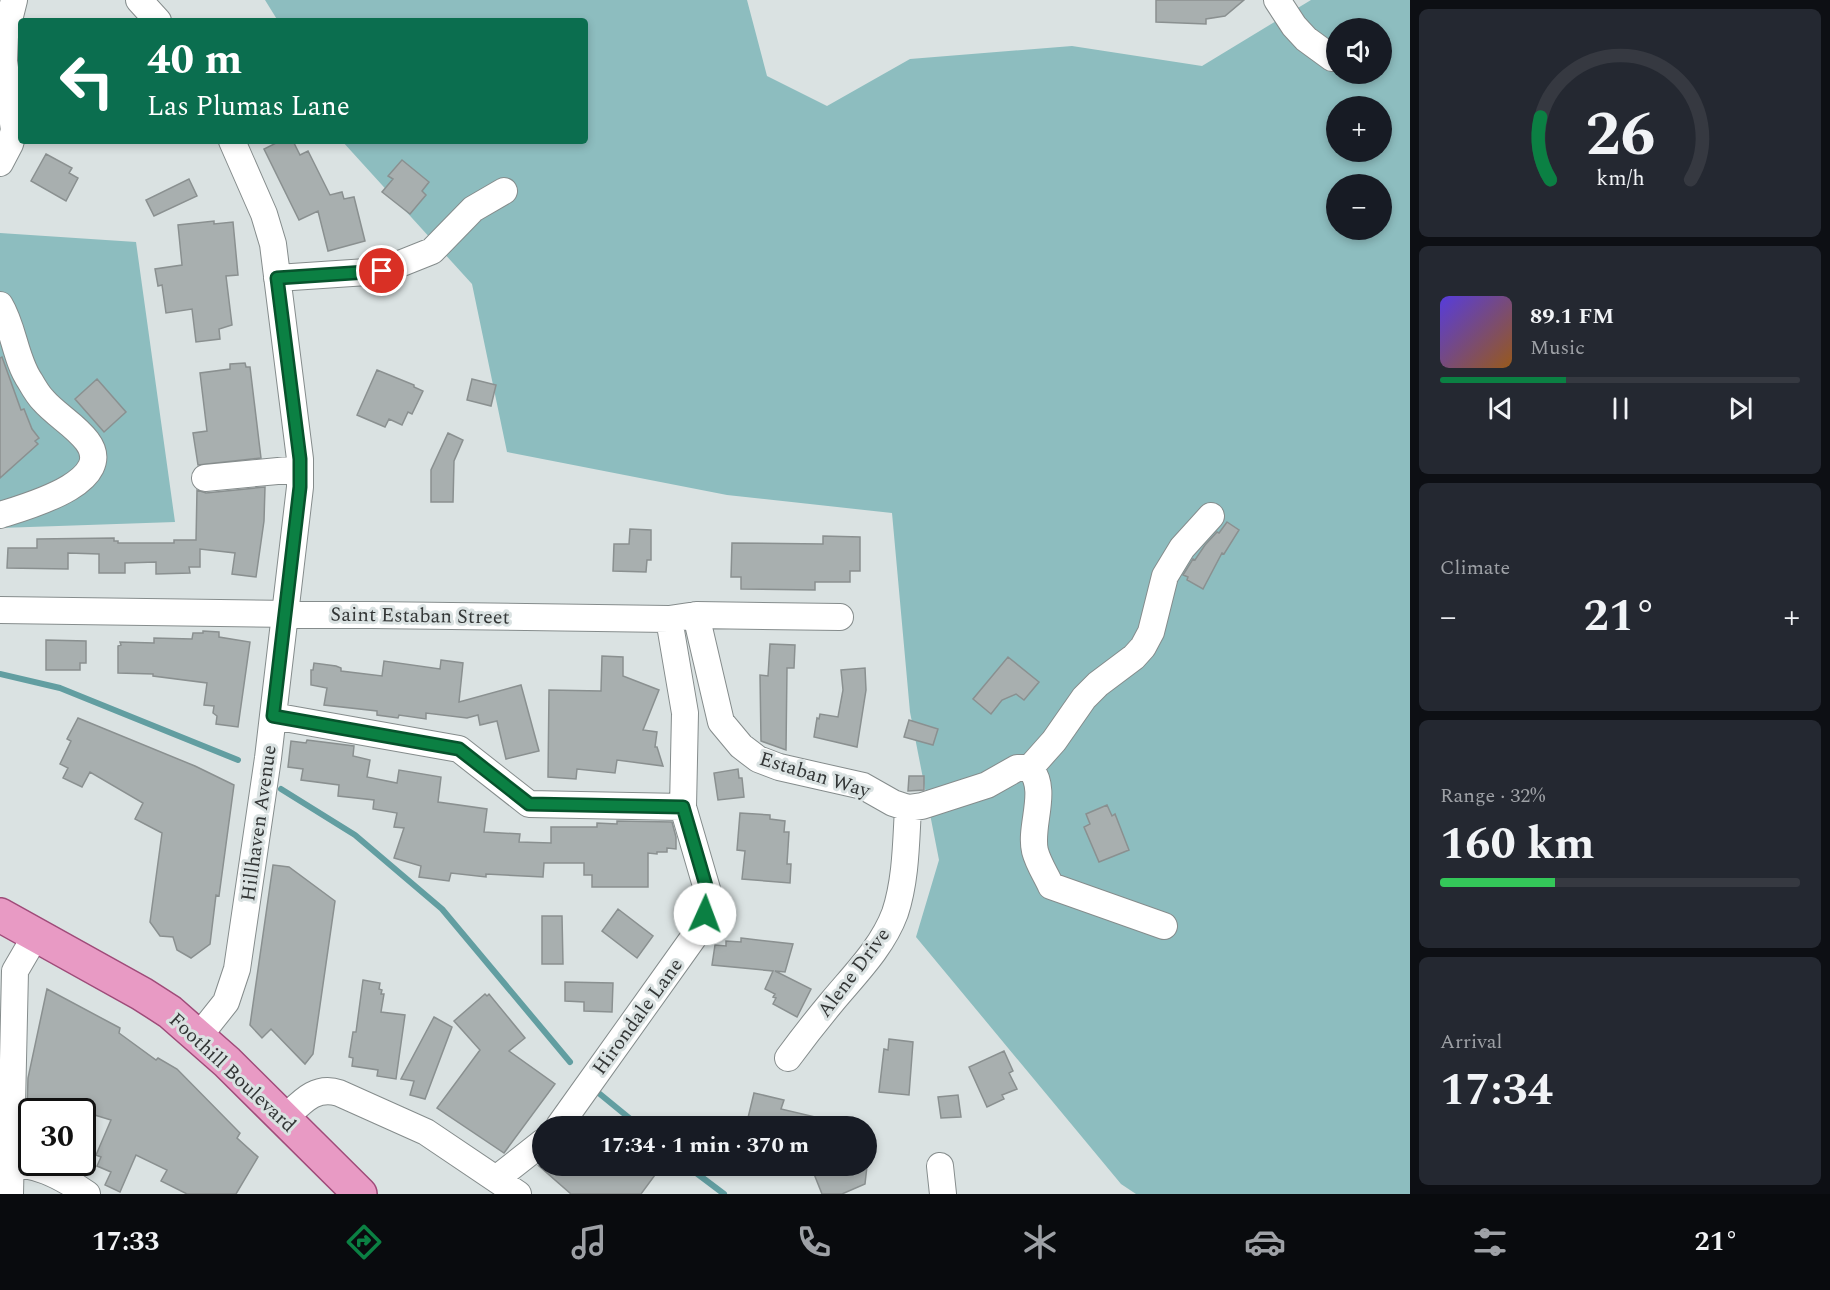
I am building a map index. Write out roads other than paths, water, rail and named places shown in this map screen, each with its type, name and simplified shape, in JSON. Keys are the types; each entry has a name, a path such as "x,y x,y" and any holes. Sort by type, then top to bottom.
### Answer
{"main road":[{"name":"Foothill Boulevard","path":"0,915 170,1012 199,1036 360,1194"}],"street":[{"path":"0,163 14,130 4,61 5,36 14,0"},
{"path":"139,0 155,18"},
{"path":"1277,0 1294,26 1306,39 1326,54"},
{"name":"Hillhaven Avenue","path":"199,1036 226,1002 237,969 273,716 298,513 299,469 273,244 264,214 233,144"},
{"path":"277,278 382,271 432,251 473,209 504,191"},
{"path":"0,305 8,320 28,379 43,400 89,443 92,456 87,474 80,482 55,495 0,515"},
{"path":"205,478 299,469"},
{"path":"908,808 987,785 1017,768 1030,768 1054,741 1084,698 1143,647 1150,632 1165,576 1182,548 1211,516"},
{"name":"Saint Estaban Street","path":"0,610 669,619 696,615 840,617"},
{"name":"Estaban Way","path":"696,615 721,722 741,746 768,764 863,786 893,803 908,808"},
{"name":"Hirondale Lane","path":"566,1116 696,934 705,914 709,896 683,807 686,713 669,619"},
{"path":"273,716 459,749 529,804 683,807"},
{"path":"1030,768 1035,774 1038,789 1035,850 1051,886 1164,926"},
{"name":"Alene Drive","path":"788,1058 876,949 890,924 896,910 903,874 908,808"},
{"path":"10,1194 5,1163 15,970 36,935"},
{"path":"284,1119 313,1093 331,1090 426,1131 518,1194"},
{"path":"496,1179 532,1151"},
{"path":"5,1163 29,1165 54,1173 87,1194"},
{"path":"940,1166 943,1194"}],"waterway":[{"path":"0,674 60,688 238,760"},
{"path":"281,789 355,835 442,909 570,1062"},
{"path":"595,1090 627,1116"},
{"path":"700,1176 724,1194"}]}
